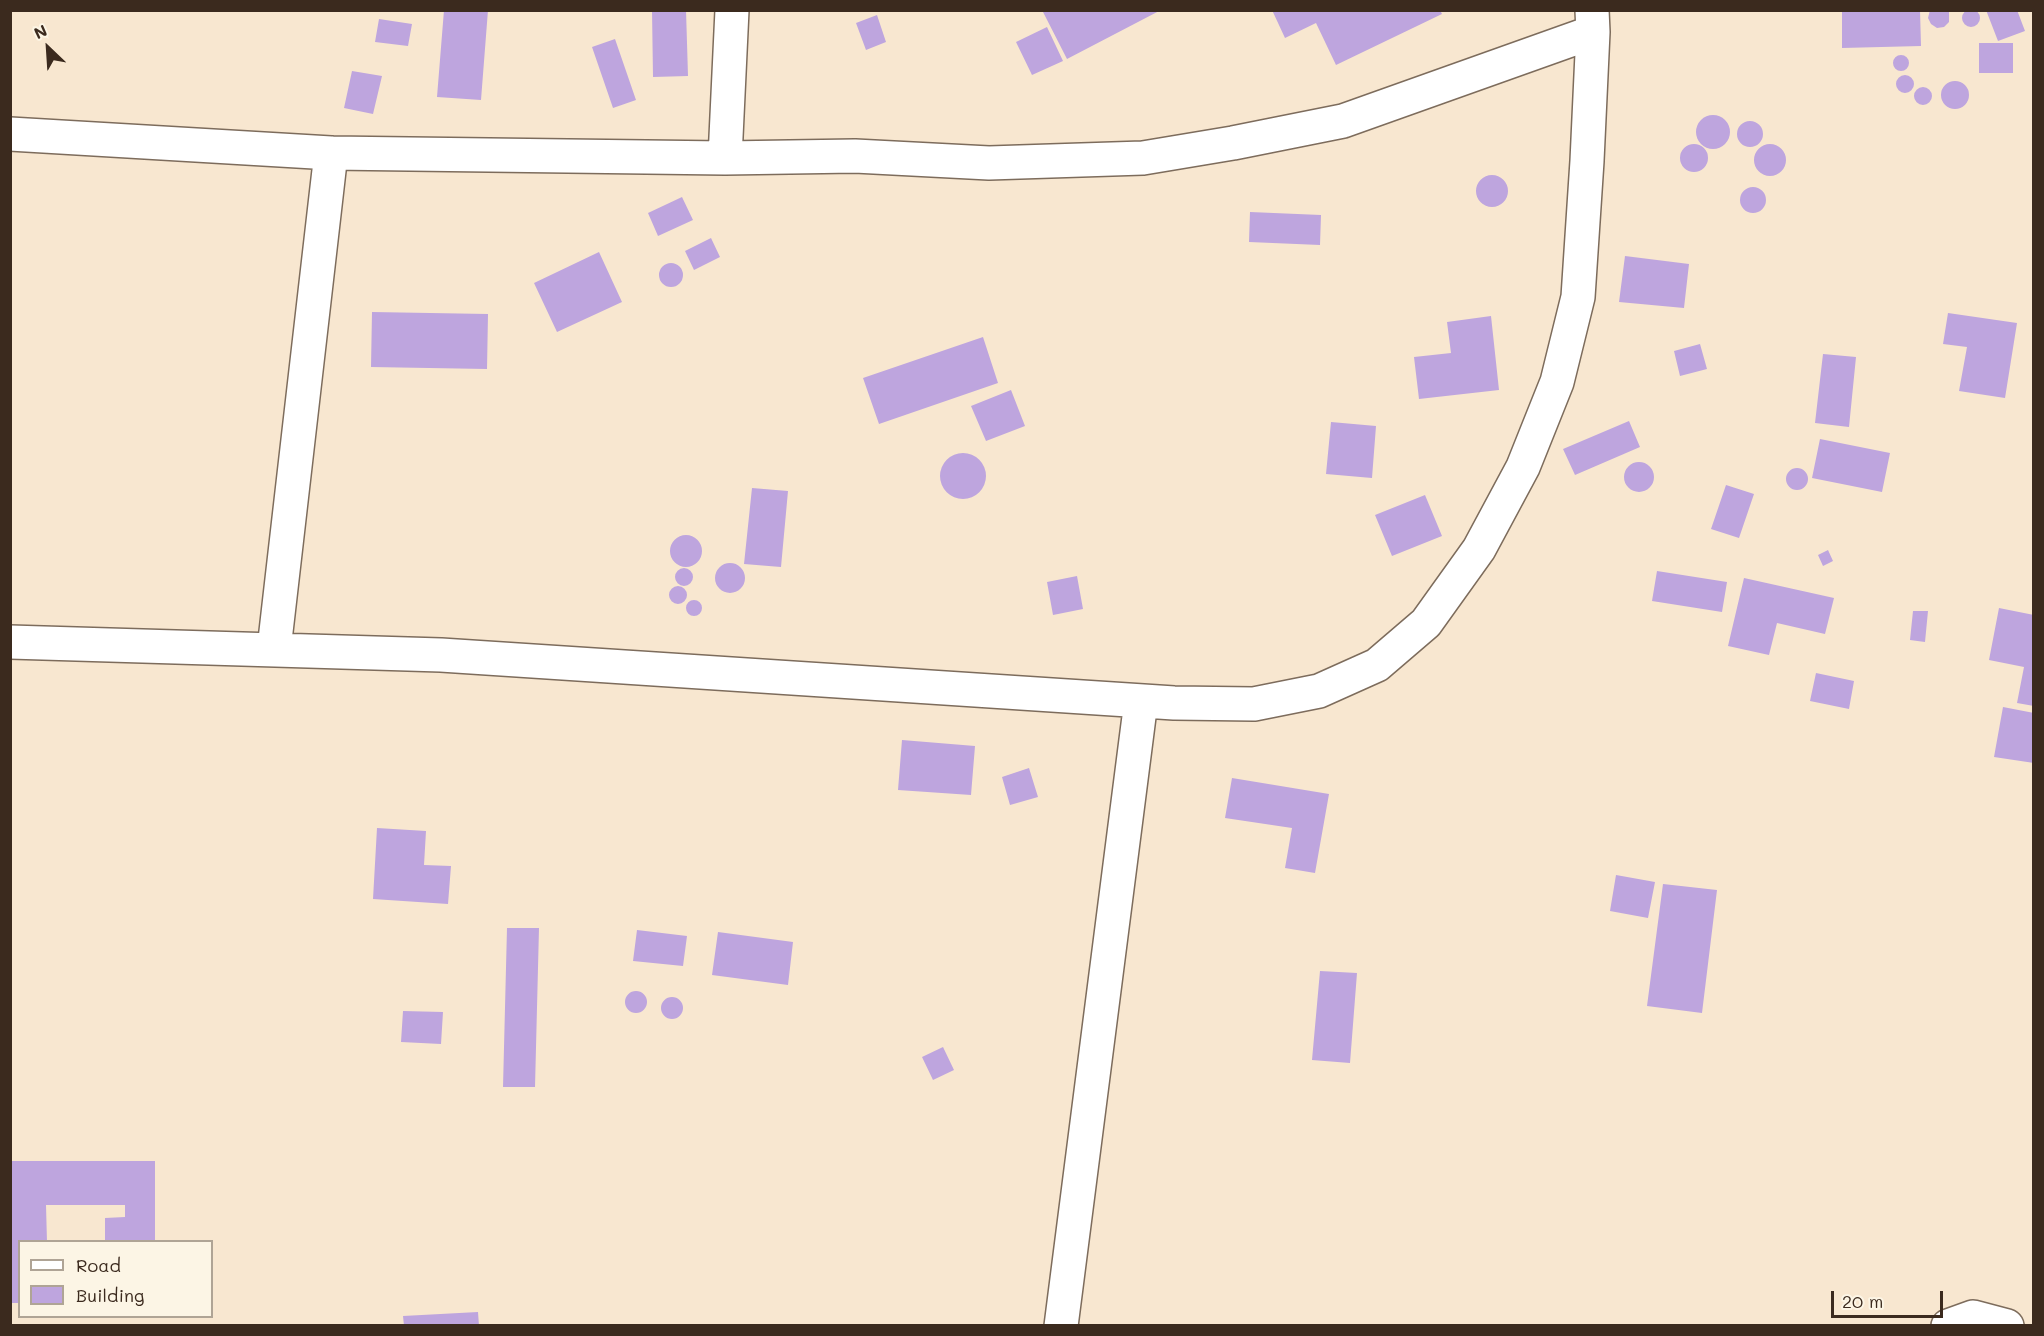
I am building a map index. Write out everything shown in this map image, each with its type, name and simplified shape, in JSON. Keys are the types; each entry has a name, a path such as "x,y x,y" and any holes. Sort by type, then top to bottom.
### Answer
{"street":[{"path":"725,158 732,10"},
{"path":"10,134 331,153 725,158 855,156 989,163 1143,158 1343,121 1592,21 1587,161 1578,297 1557,382 1523,467 1479,549 1426,623 1377,665 1319,691 1254,704 1141,701 441,655 10,642"},
{"path":"274,649 331,153"},
{"path":"1061,1326 1127,825 1141,701"},
{"path":"1948,1326 1973,1317 2007,1326"}],"building":[{"path":"1967,9 1975,9 1980,14 1978,25 1967,27 1962,22 1962,14"},
{"path":"444,10 488,10 481,100 437,97"},
{"path":"652,10 686,10 688,76 653,77"},
{"path":"1042,10 1161,10 1067,59"},
{"path":"1272,10 1440,10 1442,14 1336,65 1316,23 1285,38"},
{"path":"1842,10 1920,10 1921,46 1842,48"},
{"path":"1930,10 1949,10 1949,22 1944,27 1937,28 1928,18"},
{"path":"1986,10 2017,10 2025,31 1998,41"},
{"path":"877,15 886,42 866,50 856,23"},
{"path":"379,19 412,24 408,46 375,42"},
{"path":"1047,27 1063,61 1032,75 1016,42"},
{"path":"615,39 636,100 613,108 592,47"},
{"path":"1979,43 2013,43 2013,73 1979,73"},
{"path":"1901,55 1909,63 1901,71 1893,63"},
{"path":"352,71 382,76 373,114 344,108"},
{"path":"1905,75 1911,78 1914,84 1911,90 1905,93 1899,90 1896,84 1899,78"},
{"path":"1955,81 1965,85 1969,95 1965,105 1955,109 1945,105 1941,95 1945,85"},
{"path":"1923,87 1929,90 1932,96 1929,102 1923,105 1917,102 1914,96 1917,90"},
{"path":"1713,115 1725,120 1730,132 1725,144 1713,149 1701,144 1696,132 1701,120"},
{"path":"1750,121 1760,124 1763,134 1760,144 1750,147 1740,144 1737,134 1740,124"},
{"path":"1694,144 1704,148 1708,158 1704,168 1694,172 1684,168 1680,158 1684,148"},
{"path":"1770,144 1781,149 1786,160 1781,171 1770,176 1759,171 1754,160 1759,149"},
{"path":"1492,175 1503,180 1508,191 1503,202 1492,207 1481,202 1476,191 1481,180"},
{"path":"1753,187 1762,191 1766,200 1762,209 1753,213 1744,209 1740,200 1744,191"},
{"path":"682,197 693,220 658,236 648,213"},
{"path":"1250,212 1321,215 1320,245 1249,242"},
{"path":"711,238 720,257 694,270 685,251"},
{"path":"599,252 622,302 557,332 534,283"},
{"path":"1625,256 1689,264 1684,308 1619,302"},
{"path":"671,263 679,267 683,275 679,283 671,287 663,283 659,275 663,267"},
{"path":"372,312 488,314 487,369 371,367"},
{"path":"1948,313 2017,323 2005,398 1959,391 1967,347 1943,344"},
{"path":"1491,316 1499,390 1419,399 1414,357 1451,353 1447,322"},
{"path":"983,337 998,383 879,424 863,378"},
{"path":"1700,344 1707,369 1680,376 1674,351"},
{"path":"1823,354 1856,357 1849,427 1815,423"},
{"path":"1011,390 1025,426 986,441 971,406"},
{"path":"1629,421 1640,447 1575,475 1563,449"},
{"path":"1331,422 1376,426 1372,478 1326,474"},
{"path":"1820,439 1890,453 1882,492 1812,478"},
{"path":"963,453 979,460 986,476 979,492 963,499 947,492 940,476 947,460"},
{"path":"1639,462 1649,467 1654,477 1649,487 1639,492 1629,487 1624,477 1629,467"},
{"path":"1797,468 1805,471 1808,479 1805,487 1797,490 1789,487 1786,479 1789,471"},
{"path":"1726,485 1754,494 1739,538 1711,529"},
{"path":"752,488 788,491 781,567 744,564"},
{"path":"1425,495 1442,536 1392,556 1375,515"},
{"path":"686,535 697,540 702,551 697,562 686,567 675,562 670,551 675,540"},
{"path":"1828,550 1833,561 1823,566 1818,555"},
{"path":"730,563 736,564 744,572 744,584 736,592 730,593 724,592 716,584 715,578 716,572 724,564"},
{"path":"684,568 690,571 693,577 690,583 684,586 678,583 675,577 678,571"},
{"path":"1657,571 1727,582 1722,612 1652,601"},
{"path":"1077,576 1083,609 1053,615 1047,582"},
{"path":"1744,578 1834,598 1825,634 1777,623 1769,655 1728,646"},
{"path":"678,586 684,589 687,595 684,601 678,604 672,601 669,595 672,589"},
{"path":"694,600 700,602 702,608 700,614 694,616 688,614 686,608 688,602"},
{"path":"1999,608 2034,615 2034,706 2017,703 2024,667 1989,660"},
{"path":"1913,611 1928,611 1925,642 1910,640"},
{"path":"1816,673 1854,681 1849,709 1810,701"},
{"path":"2003,707 2034,713 2034,763 1994,757"},
{"path":"902,740 975,746 971,795 898,790"},
{"path":"1029,768 1038,797 1010,805 1002,777"},
{"path":"1232,778 1329,794 1315,873 1285,868 1292,828 1225,818"},
{"path":"377,828 426,831 424,865 451,866 448,904 373,899"},
{"path":"1616,875 1655,882 1648,918 1610,911"},
{"path":"1663,884 1717,890 1702,1013 1647,1006"},
{"path":"507,928 539,928 535,1087 503,1087"},
{"path":"637,930 687,936 683,966 633,961"},
{"path":"718,932 793,942 788,985 712,975"},
{"path":"1320,971 1357,973 1350,1063 1312,1060"},
{"path":"636,991 644,994 647,1002 644,1010 636,1013 628,1010 625,1002 628,994"},
{"path":"672,997 680,1000 683,1008 680,1016 672,1019 664,1016 661,1008 664,1000"},
{"path":"403,1011 443,1012 441,1044 401,1042"},
{"path":"943,1047 954,1070 933,1080 922,1057"},
{"path":"10,1161 155,1161 155,1240 105,1240 105,1218 125,1217 125,1205 46,1205 47,1240 18,1240 18,1303 10,1303"},
{"path":"478,1312 479,1326 404,1326 403,1316"}]}
